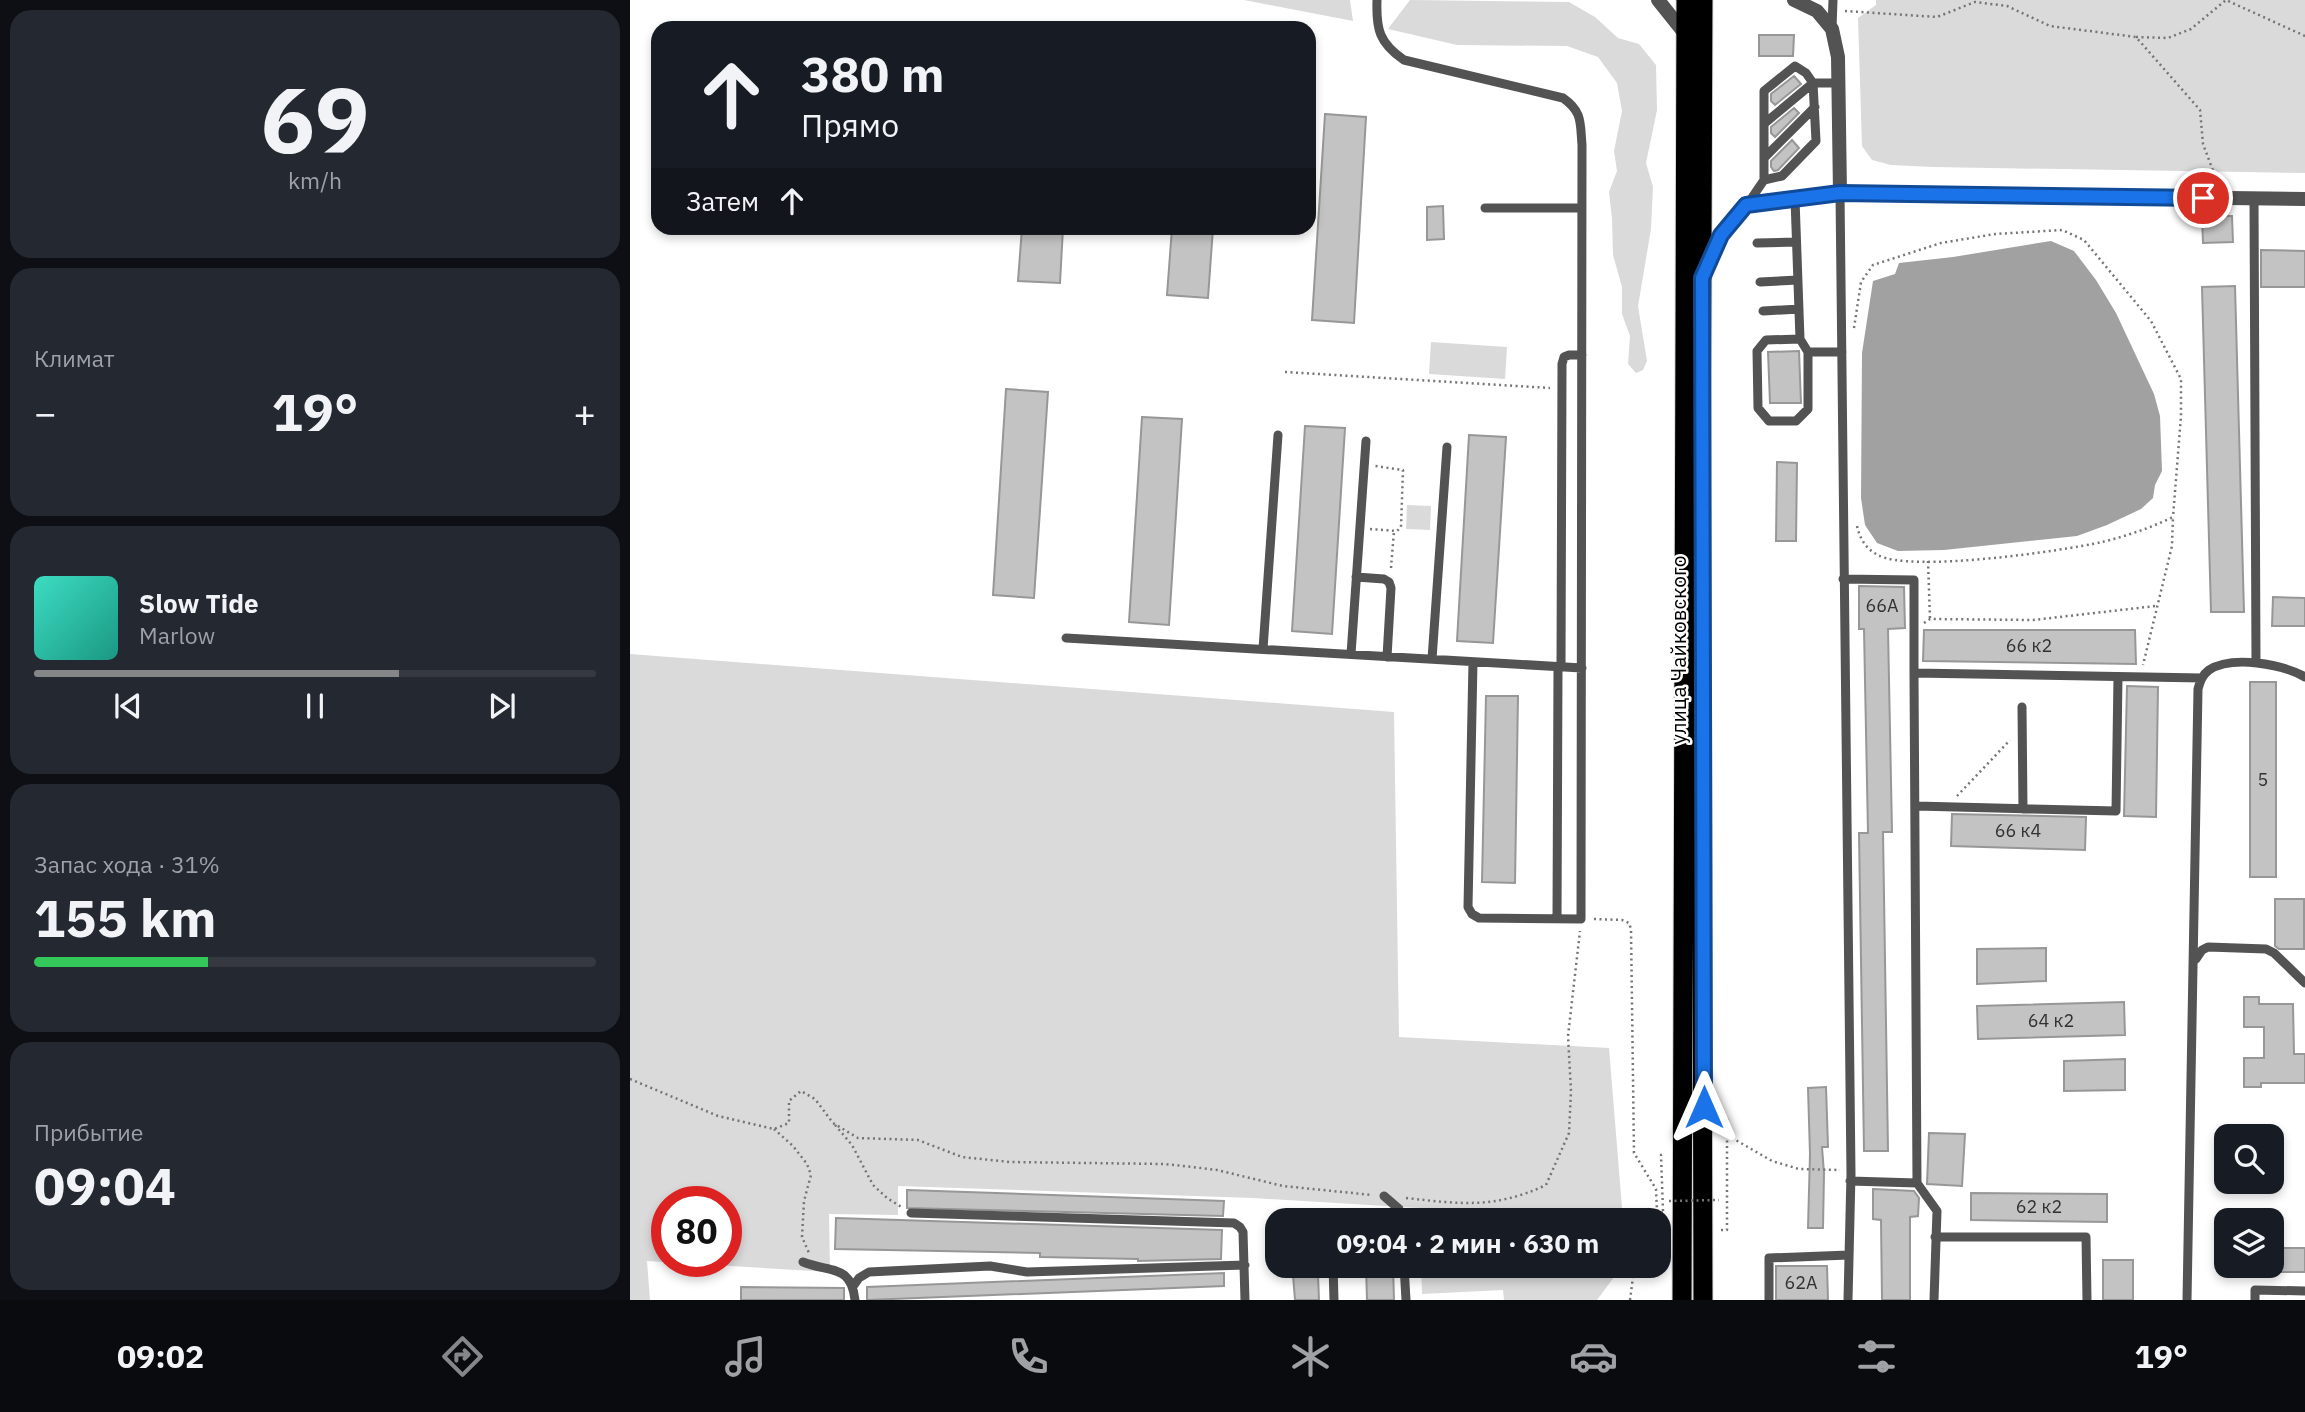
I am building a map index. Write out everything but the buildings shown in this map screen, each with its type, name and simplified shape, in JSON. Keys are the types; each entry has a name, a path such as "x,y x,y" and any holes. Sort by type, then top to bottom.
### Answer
{"highway":[{"name":"улица Чайковского","path":"1682,1300 1686,0"},
{"name":"улица Чайковского","path":"1703,0 1703,1300"}],"street":[{"path":"1658,0 1686,35"},
{"path":"1794,0 1817,11 1832,29 1838,57 1840,193"},
{"path":"1702,278 1721,235 1746,205 1840,193 2305,199"}],"lane":[{"path":"1377,0 1379,35 1392,52 1404,60 1563,98 1573,105 1579,114 1582,145 1581,919 1479,918 1472,915 1468,907 1473,662"},
{"path":"1832,5 1832,29"},
{"path":"1746,205 1764,180 1763,90 1795,66 1806,73 1813,83 1816,141 1782,176 1764,180"},
{"path":"1765,122 1813,83 1839,83"},
{"path":"1764,158 1815,107"},
{"path":"1840,193 1850,1176 1848,1300"},
{"path":"2254,198 2256,662"},
{"path":"1795,199 1800,339 1808,352 1808,409 1796,421 1769,421 1758,408 1757,351 1766,340 1800,339"},
{"path":"1485,208 1582,208"},
{"path":"1757,243 1796,242"},
{"path":"1760,282 1798,280"},
{"path":"1763,311 1799,309"},
{"path":"1808,352 1842,352"},
{"path":"1557,919 1562,389 1564,358 1569,355 1582,355"},
{"path":"1263,649 1278,435"},
{"path":"1351,654 1366,441"},
{"path":"1432,659 1447,447"},
{"path":"1356,577 1384,579 1389,582 1391,588 1387,657"},
{"path":"1843,579 1914,580 1917,1183 1937,1211 1934,1300"},
{"path":"1066,638 1582,668"},
{"path":"2187,1300 2198,689 2209,670 2256,662 2287,669 2305,677"},
{"path":"1914,673 2202,678"},
{"path":"1916,806 2116,811 2118,677"},
{"path":"2022,707 2023,809"},
{"path":"2194,963 2202,950 2208,947 2266,949 2274,953 2305,983"},
{"path":"1850,1176 1917,1183"},
{"path":"1384,1196 1398,1208"},
{"path":"911,1213 1234,1223 1243,1233 1245,1300"},
{"path":"1935,1237 2085,1237 2087,1300"},
{"path":"1769,1300 1769,1258 1849,1255"},
{"path":"803,1262 847,1276 854,1286 855,1300"},
{"path":"854,1286 859,1278 869,1272 896,1270 990,1266 1027,1272 1245,1265"},
{"path":"1333,1278 1334,1300"},
{"path":"1405,1278 1406,1300"},
{"path":"2255,1300 2255,1290 2305,1291"}],"path":[{"path":"1832,5 1937,17 1975,2 2007,6 2050,26 2136,37 2168,38 2191,29 2226,0 2305,36"},
{"path":"2136,37 2200,110 2203,144 2224,198"},
{"path":"1854,334 1861,282 1873,265 1941,243 1995,234 2062,230 2084,240 2151,321 2180,379 2181,416 2172,546 2142,673 2138,677"},
{"path":"1285,372 1562,389"},
{"path":"1360,528 1394,531 1400,530 1401,527 1403,470 1364,465"},
{"path":"1857,526 1859,536 1866,547 1880,557 1901,561 1928,561 2047,551 2102,542 2142,531 2173,517"},
{"path":"1389,582 1394,531"},
{"path":"1928,561 1930,619"},
{"path":"1915,627 1930,619 2033,620 2157,606"},
{"path":"1948,806 2022,726"},
{"path":"833,1123 858,1138 918,1140 962,1157 1010,1162 1165,1164 1217,1170 1283,1186 1460,1204 1502,1202 1546,1185 1569,1133 1571,1091 1568,1036 1581,919 1622,920 1629,923 1631,929 1634,1153 1656,1189 1657,1208"},
{"path":"630,1079 718,1116 774,1129 793,1146 807,1164 811,1175 804,1201 802,1237 816,1267"},
{"path":"774,1129 789,1124 789,1101 801,1091 814,1099 852,1145 873,1185 887,1198 911,1213"},
{"path":"1719,1220 1719,1230 1727,1230 1727,1117"},
{"path":"1727,1135 1785,1166 1850,1176"},
{"path":"1669,1201 1719,1200 1719,1210"},
{"path":"1630,1300 1633,1278"}],"shaded area":[{"path":"1244,0 1350,0 1353,21"},
{"path":"1410,0 1569,2 1595,17 1618,38 1639,44 1656,65 1657,110 1646,163 1653,187 1651,229 1638,306 1647,361 1643,370 1636,373 1628,364 1630,336 1622,314 1622,287 1613,255 1609,192 1617,171 1614,151 1622,111 1617,83 1598,57 1567,46 1457,45 1388,29"},
{"path":"1876,0 2305,0 2305,173 1933,167 1891,165 1872,160 1862,146 1858,18 1876,5"},
{"path":"2051,241 2074,251 2096,280 2116,313 2154,394 2160,416 2162,471 2155,485 2153,498 2141,509 2077,536 1944,550 1898,551 1877,543 1865,525 1861,498 1862,353 1873,281 1895,274 1899,263"},
{"path":"1431,342 1507,347 1505,379 1429,374"},
{"path":"1407,505 1431,506 1430,530 1406,529"},
{"path":"630,654 1394,712 1399,1037 1609,1048 1622,1208 1419,1208 1253,1198 898,1186 898,1215 829,1214 830,1272 742,1267 742,1186 651,1186 651,1261 647,1261 650,1300 630,1300"},
{"path":"1421,1278 1613,1278 1597,1300 1504,1300 1503,1290 1422,1294"}],"route":[{"path":"1704,1107 1702,278 1721,235 1746,205 1840,193 2203,198"}]}
